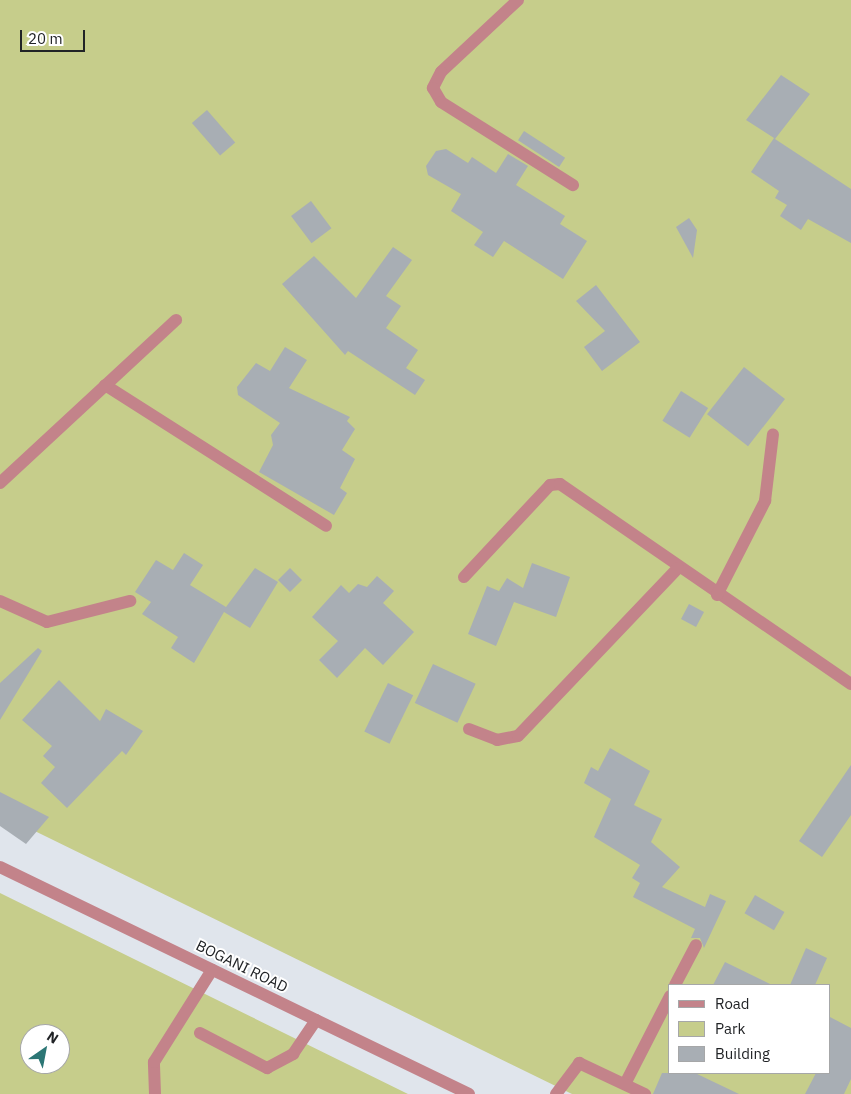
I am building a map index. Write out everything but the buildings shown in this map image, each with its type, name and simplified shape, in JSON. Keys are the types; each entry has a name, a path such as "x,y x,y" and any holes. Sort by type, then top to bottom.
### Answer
{"street":[{"path":"518,0 441,72 433,88 440,102 573,185"},
{"path":"0,483 176,320"},
{"path":"105,385 326,526"},
{"path":"716,595 765,501 773,434"},
{"path":"464,577 550,485 560,484 716,595 851,684"},
{"path":"469,728 497,740 518,736 678,568"},
{"path":"0,601 47,622 130,602"},
{"name":"BOGANI ROAD","path":"0,867 469,1094"},
{"path":"676,984 696,945"},
{"path":"155,1094 154,1062 212,970"},
{"path":"626,1084 668,1000"},
{"path":"200,1033 267,1068 293,1054 316,1020"},
{"path":"556,1094 579,1063 645,1094"}],"green space":[{"path":"0,0 851,0 851,1094 572,1094 0,814"},
{"path":"0,893 408,1094 0,1094"}]}
